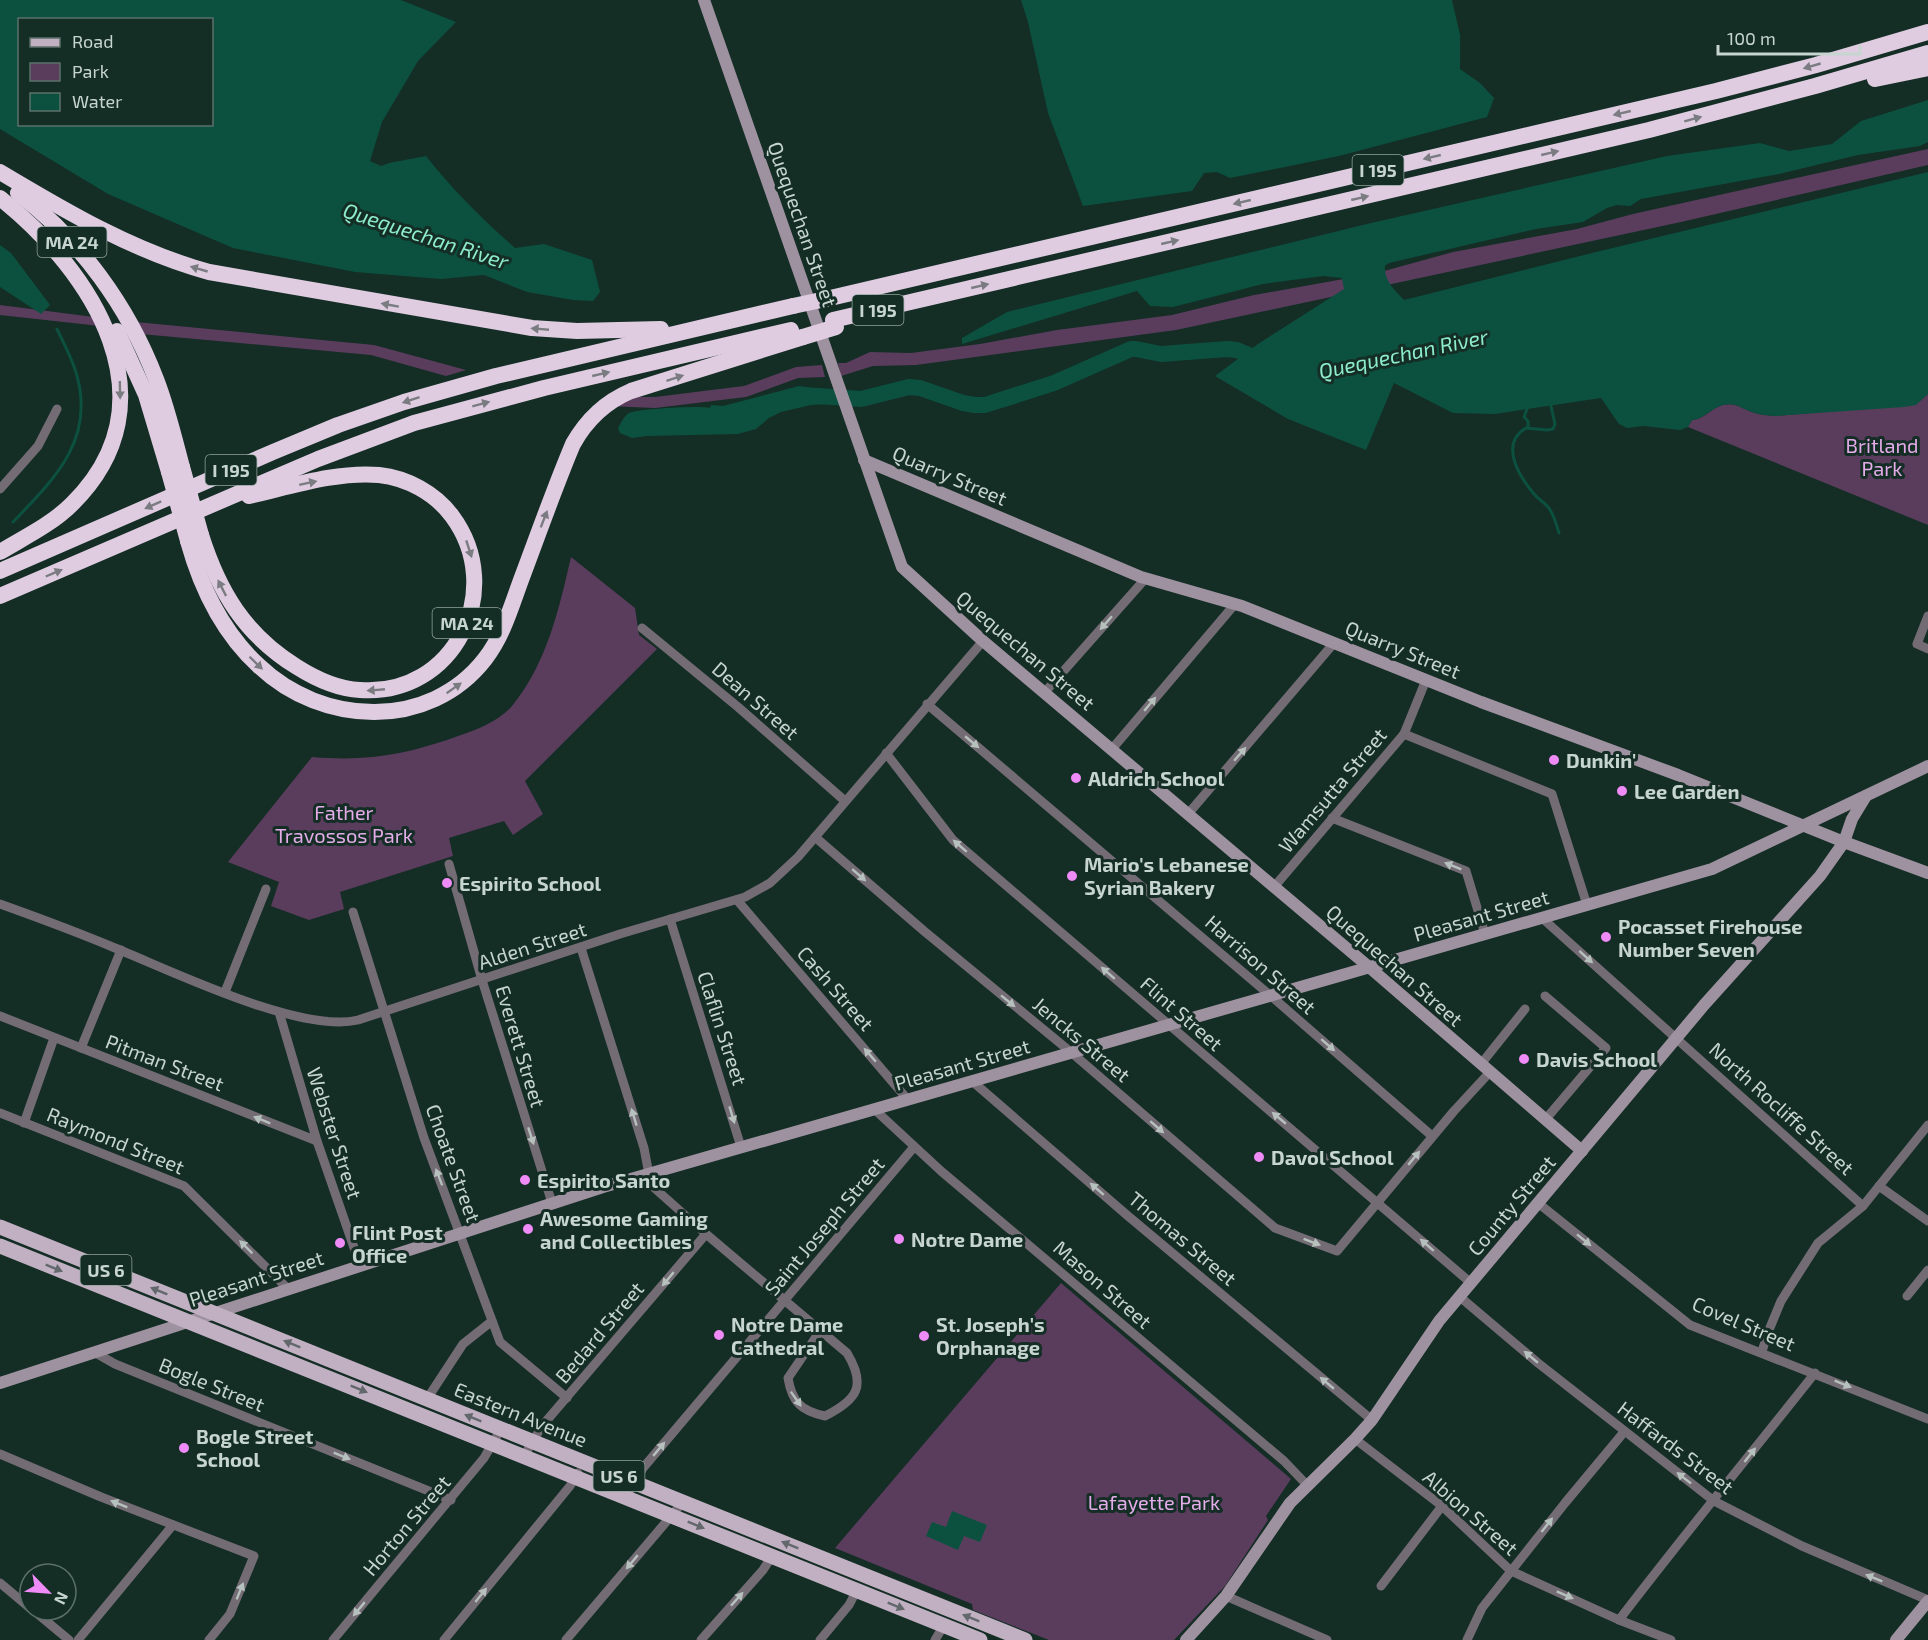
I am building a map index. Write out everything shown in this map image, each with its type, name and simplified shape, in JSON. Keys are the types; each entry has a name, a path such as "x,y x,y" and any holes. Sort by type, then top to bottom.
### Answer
{"highway":[{"name":"I 195","path":"0,571 338,425 467,383 1716,91 1827,62 1928,32"},
{"name":"I 195","path":"0,596 318,459 382,434 446,413 544,388 802,333 923,300 1616,138 1782,95 1928,53"},
{"path":"1782,95 1928,68"},
{"path":"0,172 59,207 159,257 248,280 532,328 578,331 704,327"},
{"name":"MA 24","path":"0,179 44,214 71,241 103,281 113,324 120,406 116,428 103,464 87,488 66,510 50,522 0,552"},
{"name":"MA 24","path":"0,198 27,220 51,245 113,324 136,335 160,391 176,470 195,538 219,584 249,627 285,660 316,678 337,686 360,690 382,690 405,684 424,674 453,648 464,630 472,611 475,578 472,556 465,535 441,503 410,483 378,475 350,476 210,505"},
{"path":"113,324 146,394 176,470"},
{"path":"195,538 201,581 220,619 252,659 282,684 316,702 354,712 383,713 419,706 450,691 469,677 491,651 508,616 573,444 598,411 620,396 802,333"}],"main road":[{"name":"Quequechan Street","path":"704,0 902,567 983,641 1369,967 1582,1151"},
{"name":"Quarry Street","path":"864,460 1145,579 1235,604 1928,873"},
{"name":"Pleasant Street","path":"0,1383 287,1288 648,1173 1712,869 1928,766"},
{"name":"County Street","path":"1186,1640 1226,1596 1284,1510 1372,1420 1427,1336 1677,1037 1820,876 1844,842 1852,819 1866,796"},
{"name":"Eastern Avenue","path":"0,1227 1025,1640"},
{"name":"Eastern Avenue","path":"0,1246 980,1640"},
{"path":"1896,1640 1928,1601"}],"street":[{"path":"0,489 38,446 57,409"},
{"path":"1045,692 1145,579"},
{"path":"1112,749 1235,604"},
{"path":"1928,616 1917,644 1928,649"},
{"name":"Dean Street","path":"642,628 738,707 845,801"},
{"name":"Alden Street","path":"0,904 279,1012 343,1023 358,1020 670,919 737,900 758,891 775,879 798,857 983,641"},
{"path":"1188,814 1334,643"},
{"name":"Wamsutta Street","path":"1274,887 1404,734 1426,680"},
{"name":"Harrison Street","path":"927,704 1432,1136"},
{"path":"1404,734 1552,794 1587,905"},
{"name":"Flint Street","path":"886,753 953,840 1471,1283"},
{"path":"1332,818 1466,871 1485,934"},
{"name":"Jencks Street","path":"815,837 924,932 1072,1053 1275,1228 1337,1251 1377,1202"},
{"name":"Everett Street","path":"449,864 482,980 552,1203"},
{"path":"225,992 266,889"},
{"name":"Cash Street","path":"737,900 908,1100"},
{"name":"Choate Street","path":"353,912 424,1138 500,1342 567,1398"},
{"name":"North Rocliffe Street","path":"1542,918 1863,1206"},
{"name":"Claflin Street","path":"670,919 741,1147"},
{"path":"581,948 644,1148 651,1185 784,1302 820,1331 847,1353 856,1369 859,1380 856,1390 844,1407 825,1416 810,1413 798,1404 790,1391 788,1378 820,1331"},
{"path":"81,1048 121,950"},
{"path":"1545,996 1606,1048 1545,1120"},
{"path":"1377,1202 1485,1068 1525,1009"},
{"name":"Webster Street","path":"279,1012 317,1141 360,1265"},
{"name":"Pitman Street","path":"0,1016 317,1141"},
{"path":"24,1123 54,1038"},
{"name":"Thomas Street","path":"972,1082 1372,1420"},
{"name":"Mason Street","path":"874,1109 1175,1371 1284,1461 1308,1486"},
{"name":"Raymond Street","path":"0,1113 184,1186 287,1288"},
{"path":"1762,1351 1768,1330 1781,1301 1818,1243 1863,1206 1927,1129"},
{"name":"Saint Joseph Street","path":"626,1497 643,1468 914,1146"},
{"path":"1879,1186 1928,1221"},
{"name":"Covel Street","path":"1538,1203 1690,1325 1762,1351 1928,1419"},
{"name":"Bedard Street","path":"524,1456 532,1441 567,1398 706,1234"},
{"path":"1907,1296 1928,1270"},
{"name":"Haffards Street","path":"1460,1297 1624,1432 1714,1501 1802,1546 1928,1601"},
{"path":"427,1399 463,1344 492,1321"},
{"name":"Bogle Street","path":"94,1352 115,1364 451,1500"},
{"path":"1619,1620 1673,1548 1714,1501 1815,1373"},
{"name":"Horton Street","path":"333,1640 451,1500 494,1444 501,1429"},
{"path":"1467,1640 1482,1608 1564,1503 1624,1432"},
{"name":"Albion Street","path":"1355,1439 1442,1506 1511,1571 1619,1620 1671,1640"},
{"path":"0,1454 254,1556 230,1614 209,1640"},
{"path":"444,1640 576,1477 583,1462"},
{"path":"566,1640 683,1502"},
{"path":"1381,1586 1442,1506"},
{"path":"78,1640 173,1525"},
{"path":"701,1640 763,1570 772,1556"},
{"path":"0,1583 18,1598"},
{"path":"820,1640 849,1605 857,1590"},
{"path":"1226,1596 1327,1640"},
{"path":"47,1622 69,1640"},
{"path":"935,1640 944,1626"}],"green space":[{"path":"1928,149 1928,165 1681,222 1176,330 916,365 873,366 841,376 838,363 846,363 870,352 911,353 1172,315 1254,295 1377,273 1453,252 1577,229 1633,214"},
{"path":"0,305 94,317 100,326 0,315"},
{"path":"136,322 374,345 466,370 446,376 371,355 141,334"},
{"path":"822,365 825,377 798,378 746,397 655,408 607,406 622,397 655,397 744,386 796,367"},
{"name":"Britland Park","path":"1928,394 1928,525 1688,427 1692,420 1701,418 1723,405 1736,405 1757,414 1775,416 1916,404"},
{"name":"Father Travossos Park","path":"571,557 635,608 639,635 657,649 525,781 543,814 513,835 504,821 449,838 453,856 340,892 344,909 309,920 271,906 279,882 228,862 312,757 352,758 406,752 468,733 502,716 524,689 543,654 562,596"},
{"name":"Lafayette Park","path":"1061,1283 1291,1479 1266,1516 1268,1520 1225,1586 1174,1640 1049,1640 973,1610 972,1604 835,1548"}],"water":[{"path":"0,0 401,0 456,22 418,61 382,122 370,161 381,166 426,156 468,204 515,248 544,244 592,260 600,292 593,301 573,300 527,292 484,275 441,279 355,272 233,248 108,194 0,129"},
{"path":"1021,0 1452,0 1460,35 1460,69 1480,83 1494,98 1487,117 1339,156 1230,178 1217,172 1204,173 1192,191 1083,206 1048,113"},
{"path":"1928,100 1928,142 1920,146 1858,155 1779,174 1641,199 1630,206 1617,205 1607,208 1583,222 1536,229 1389,263 1385,266 1388,281 1404,300 1928,172 1928,394 1916,405 1775,416 1757,414 1728,404 1719,406 1700,418 1692,420 1688,427 1680,430 1643,426 1627,428 1619,424 1601,398 1495,414 1453,413 1394,383 1366,450 1288,419 1215,376 1258,344 1344,289 1342,278 1323,276 1263,284 1173,307 1150,306 1137,291 962,344 962,338 1007,312 1371,223 1667,156 1760,143 1789,151 1832,144 1861,121"},
{"path":"0,245 11,253 50,305 41,314 0,287"},
{"path":"799,386 824,390 827,404 781,412 756,429 738,434 632,438 620,433 618,428 629,413 656,409 723,406"},
{"path":"952,1511 987,1525 980,1542 964,1536 958,1550 926,1536 932,1522 946,1527"}],"waterway":[{"path":"13,522 42,491 67,458 80,420 81,399 77,376 57,329"},
{"name":"Quequechan River","path":"803,395 861,399 909,387 920,388 963,403 985,405 1054,383 1131,349 1161,354 1227,349 1237,350 1263,361"},
{"path":"1551,406 1555,424 1553,429 1526,428 1518,435 1513,451 1514,460 1523,478 1534,494 1550,510 1559,533"},
{"path":"1527,409 1524,417 1528,421 1528,428"}],"place":[{"name":"Dunkin'","path":"1554,760"},
{"name":"Aldrich School","path":"1076,778"},
{"name":"Lee Garden","path":"1622,791"},
{"name":"Mario's Lebanese Syrian Bakery","path":"1072,876"},
{"name":"Espirito School","path":"447,883"},
{"name":"Pocasset Firehouse Number Seven","path":"1606,937"},
{"name":"Davis School","path":"1524,1059"},
{"name":"Davol School","path":"1259,1157"},
{"name":"Espirito Santo","path":"525,1180"},
{"name":"Awesome Gaming and Collectibles","path":"528,1229"},
{"name":"Notre Dame","path":"899,1239"},
{"name":"Flint Post Office","path":"340,1243"},
{"name":"Notre Dame Cathedral","path":"719,1335"},
{"name":"St. Joseph's Orphanage","path":"924,1336"},
{"name":"Bogle Street School","path":"184,1448"}]}
